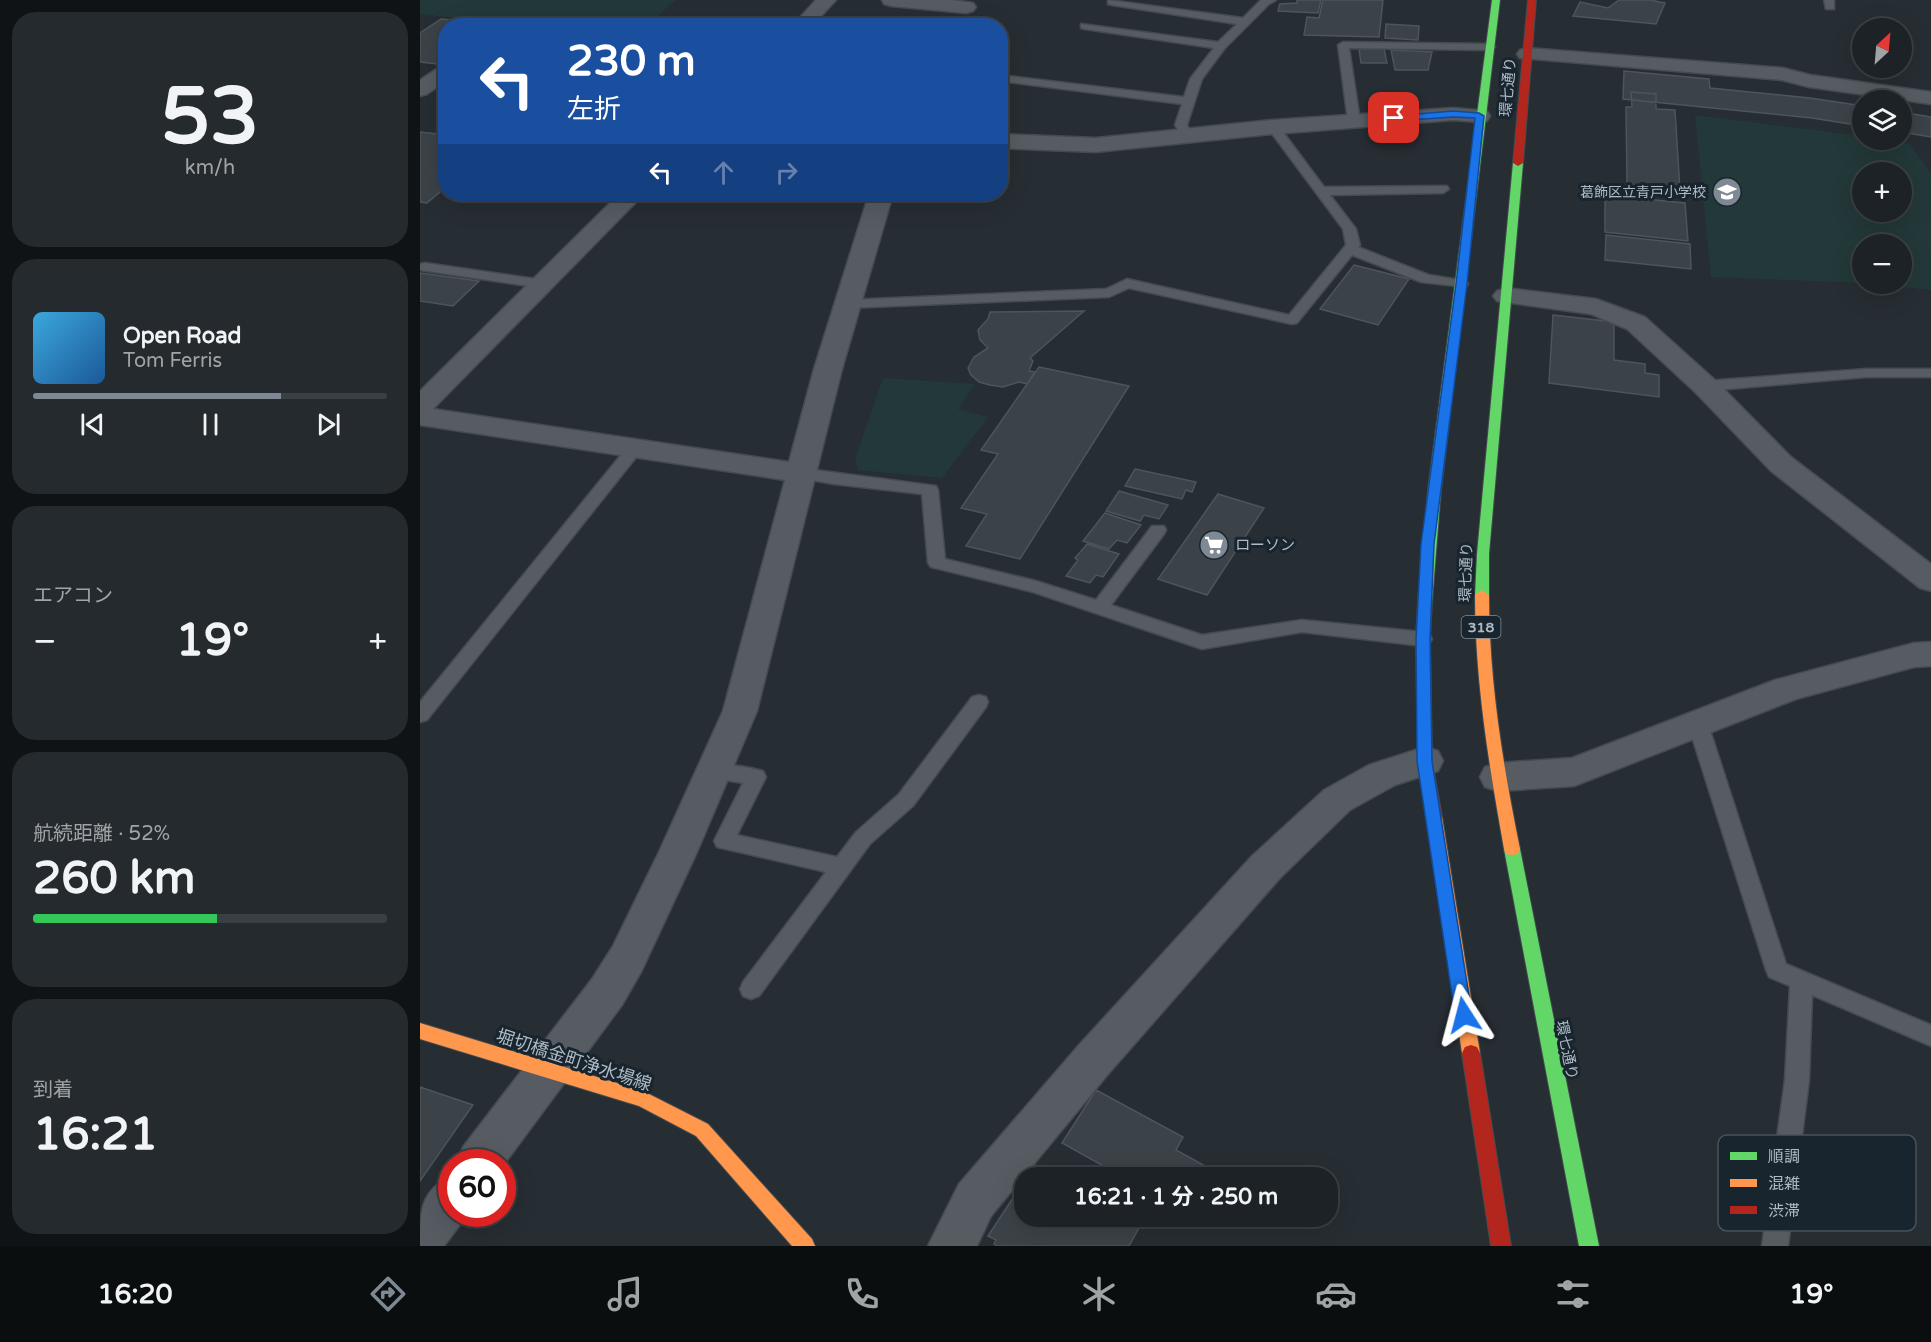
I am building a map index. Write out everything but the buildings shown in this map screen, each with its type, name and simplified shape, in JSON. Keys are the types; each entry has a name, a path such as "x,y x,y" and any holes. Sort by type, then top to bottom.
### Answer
{"main road":[{"name":"環七通り","path":"1496,0 1479,116 1461,284 1428,544 1423,639 1425,761 1501,1246"},
{"name":"環七通り","path":"1532,0 1483,554 1481,645 1498,777 1589,1246"},
{"name":"堀切橋金町浄水場線","path":"420,1031 643,1099 702,1130 806,1246"}],"street":[{"path":"809,18 827,0"},
{"path":"891,0 973,4"},
{"path":"951,18 973,4"},
{"path":"1527,54 1783,74 1809,81 1931,98"},
{"path":"420,71 438,73"},
{"path":"420,90 438,78"},
{"path":"1008,141 1096,146 1354,121 1453,114 1479,116"},
{"path":"420,406 625,201"},
{"path":"489,1149 607,992 627,959 741,711 800,473 847,304 879,201"},
{"path":"1506,296 1596,307 1636,323 1705,386 1781,464 1931,580"},
{"path":"420,416 800,473"},
{"path":"1498,777 1574,772 1787,688 1914,654 1931,654"},
{"path":"952,1246 975,1200 1094,1059 1266,867 1337,800 1382,775 1425,761"},
{"path":"420,1239 438,1216"}],"lane":[{"path":"1188,137 1180,125 1186,101 1196,79 1221,46 1265,2 1271,0"},
{"path":"1112,3 1245,22"},
{"path":"1085,26 1221,46"},
{"path":"1354,121 1343,45 1490,47"},
{"path":"1008,79 1186,101"},
{"path":"847,304 1108,293 1127,283 1292,320 1353,245 1349,229 1273,128"},
{"path":"1321,191 1443,189"},
{"path":"1350,249 1426,279 1461,284"},
{"path":"425,267 543,284"},
{"path":"1705,386 1866,373 1931,373"},
{"path":"420,715 635,448"},
{"path":"800,473 930,490 937,563 1036,587 1202,642 1302,626 1423,639"},
{"path":"1100,608 1158,530"},
{"path":"751,989 863,838 906,800 979,702"},
{"path":"1698,724 1777,970 1931,1036"},
{"path":"714,772 756,777 724,841 842,867"},
{"path":"1790,1135 1797,1080 1801,981"},
{"path":"1775,1246 1777,1231"}],"green space":[{"path":"420,0 676,0 655,18 456,18 420,14"},
{"path":"1695,115 1852,135 1852,150 1912,150 1912,147 1931,174 1931,290 1912,288 1912,234 1852,234 1852,283 1711,277"},
{"path":"883,378 975,384 958,409 988,417 942,478 858,470 855,459"}],"traffic: fast":[{"path":"1425,602 1435,490 1496,0"},
{"path":"1482,595 1483,554 1518,163"},
{"path":"1512,849 1589,1246"}],"traffic: slow":[{"path":"1482,595 1486,691 1512,849"},
{"path":"1434,817 1471,1053"},
{"path":"420,1031 643,1099 702,1130 805,1246"}],"traffic: jam":[{"path":"1518,163 1532,0"},
{"path":"1425,602 1423,639 1425,761 1434,817"},
{"path":"1471,1053 1501,1246"}],"place":[{"name":"葛飾区立青戸小学校","path":"1727,192"},
{"name":"ローソン","path":"1214,545"}],"route":[{"path":"1394,118 1453,114 1479,116 1461,284 1428,544 1423,639 1425,761 1464,1015"}]}
